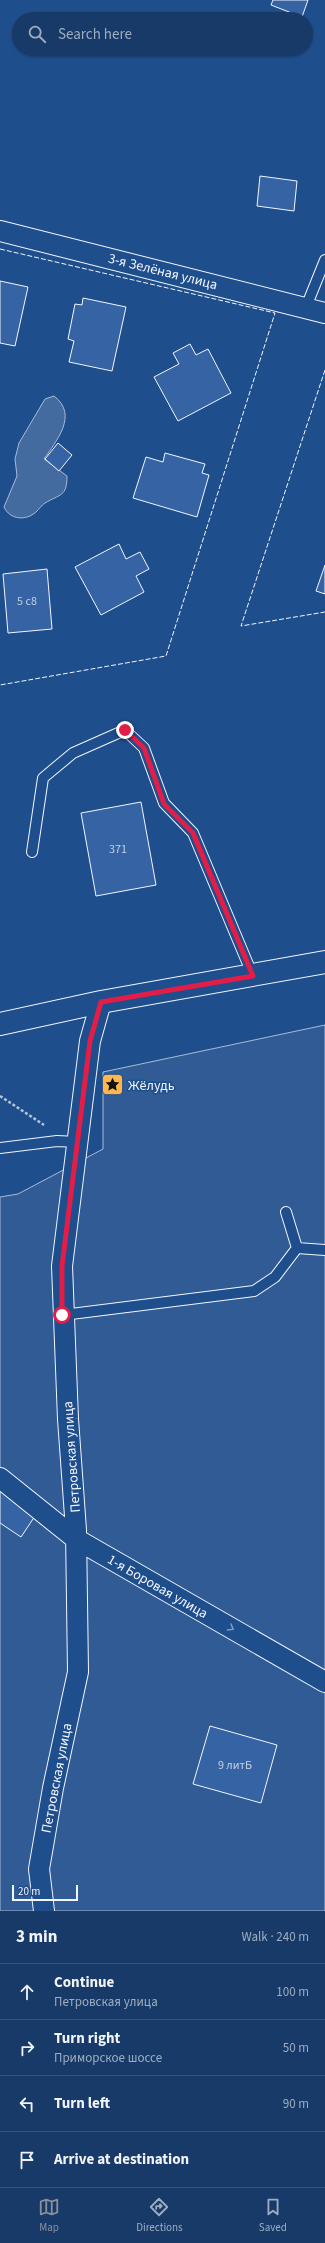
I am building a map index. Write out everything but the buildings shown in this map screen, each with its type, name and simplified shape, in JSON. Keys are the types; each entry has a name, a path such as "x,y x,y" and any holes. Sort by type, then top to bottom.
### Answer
{"main road":[{"path":"0,1024 101,1002 325,962"}],"street":[{"name":"3-я Зелёная улица","path":"0,231 325,313"},
{"name":"Петровская улица","path":"44,1911 40,1869 53,1788 78,1672 76,1539 62,1315 62,1266 90,1041 101,1002"},
{"name":"1-я Боровая улица","path":"0,1478 76,1539 325,1682"}],"lane":[{"path":"306,307 325,260"},
{"path":"32,852 43,778 73,753 125,730 144,748 164,804 193,833 253,976"},
{"path":"0,1148 49,1142 78,1142"},
{"path":"286,1212 297,1248"},
{"path":"62,1315 254,1291 275,1277 297,1248"},
{"path":"297,1248 325,1250"}],"path":[{"path":"0,1096 53,1130 49,1142"}],"shaded area":[{"path":"54,396 61,403 65,411 65,420 59,436 44,459 67,476 66,488 62,494 45,503 32,515 23,518 14,517 10,515 4,507 17,476 15,459 19,443 45,399"},
{"path":"325,1025 325,1911 0,1911 0,1197 18,1194 103,1149 103,1072"}],"fence":[{"path":"0,249 275,313 166,656 0,685"},
{"path":"325,370 241,626 325,612"}],"place":[{"name":"Жёлудь","path":"113,1085"}],"route":[{"path":"62,1315 62,1266 90,1041 101,1002 253,976 193,833 164,804 144,748 125,730"}]}
